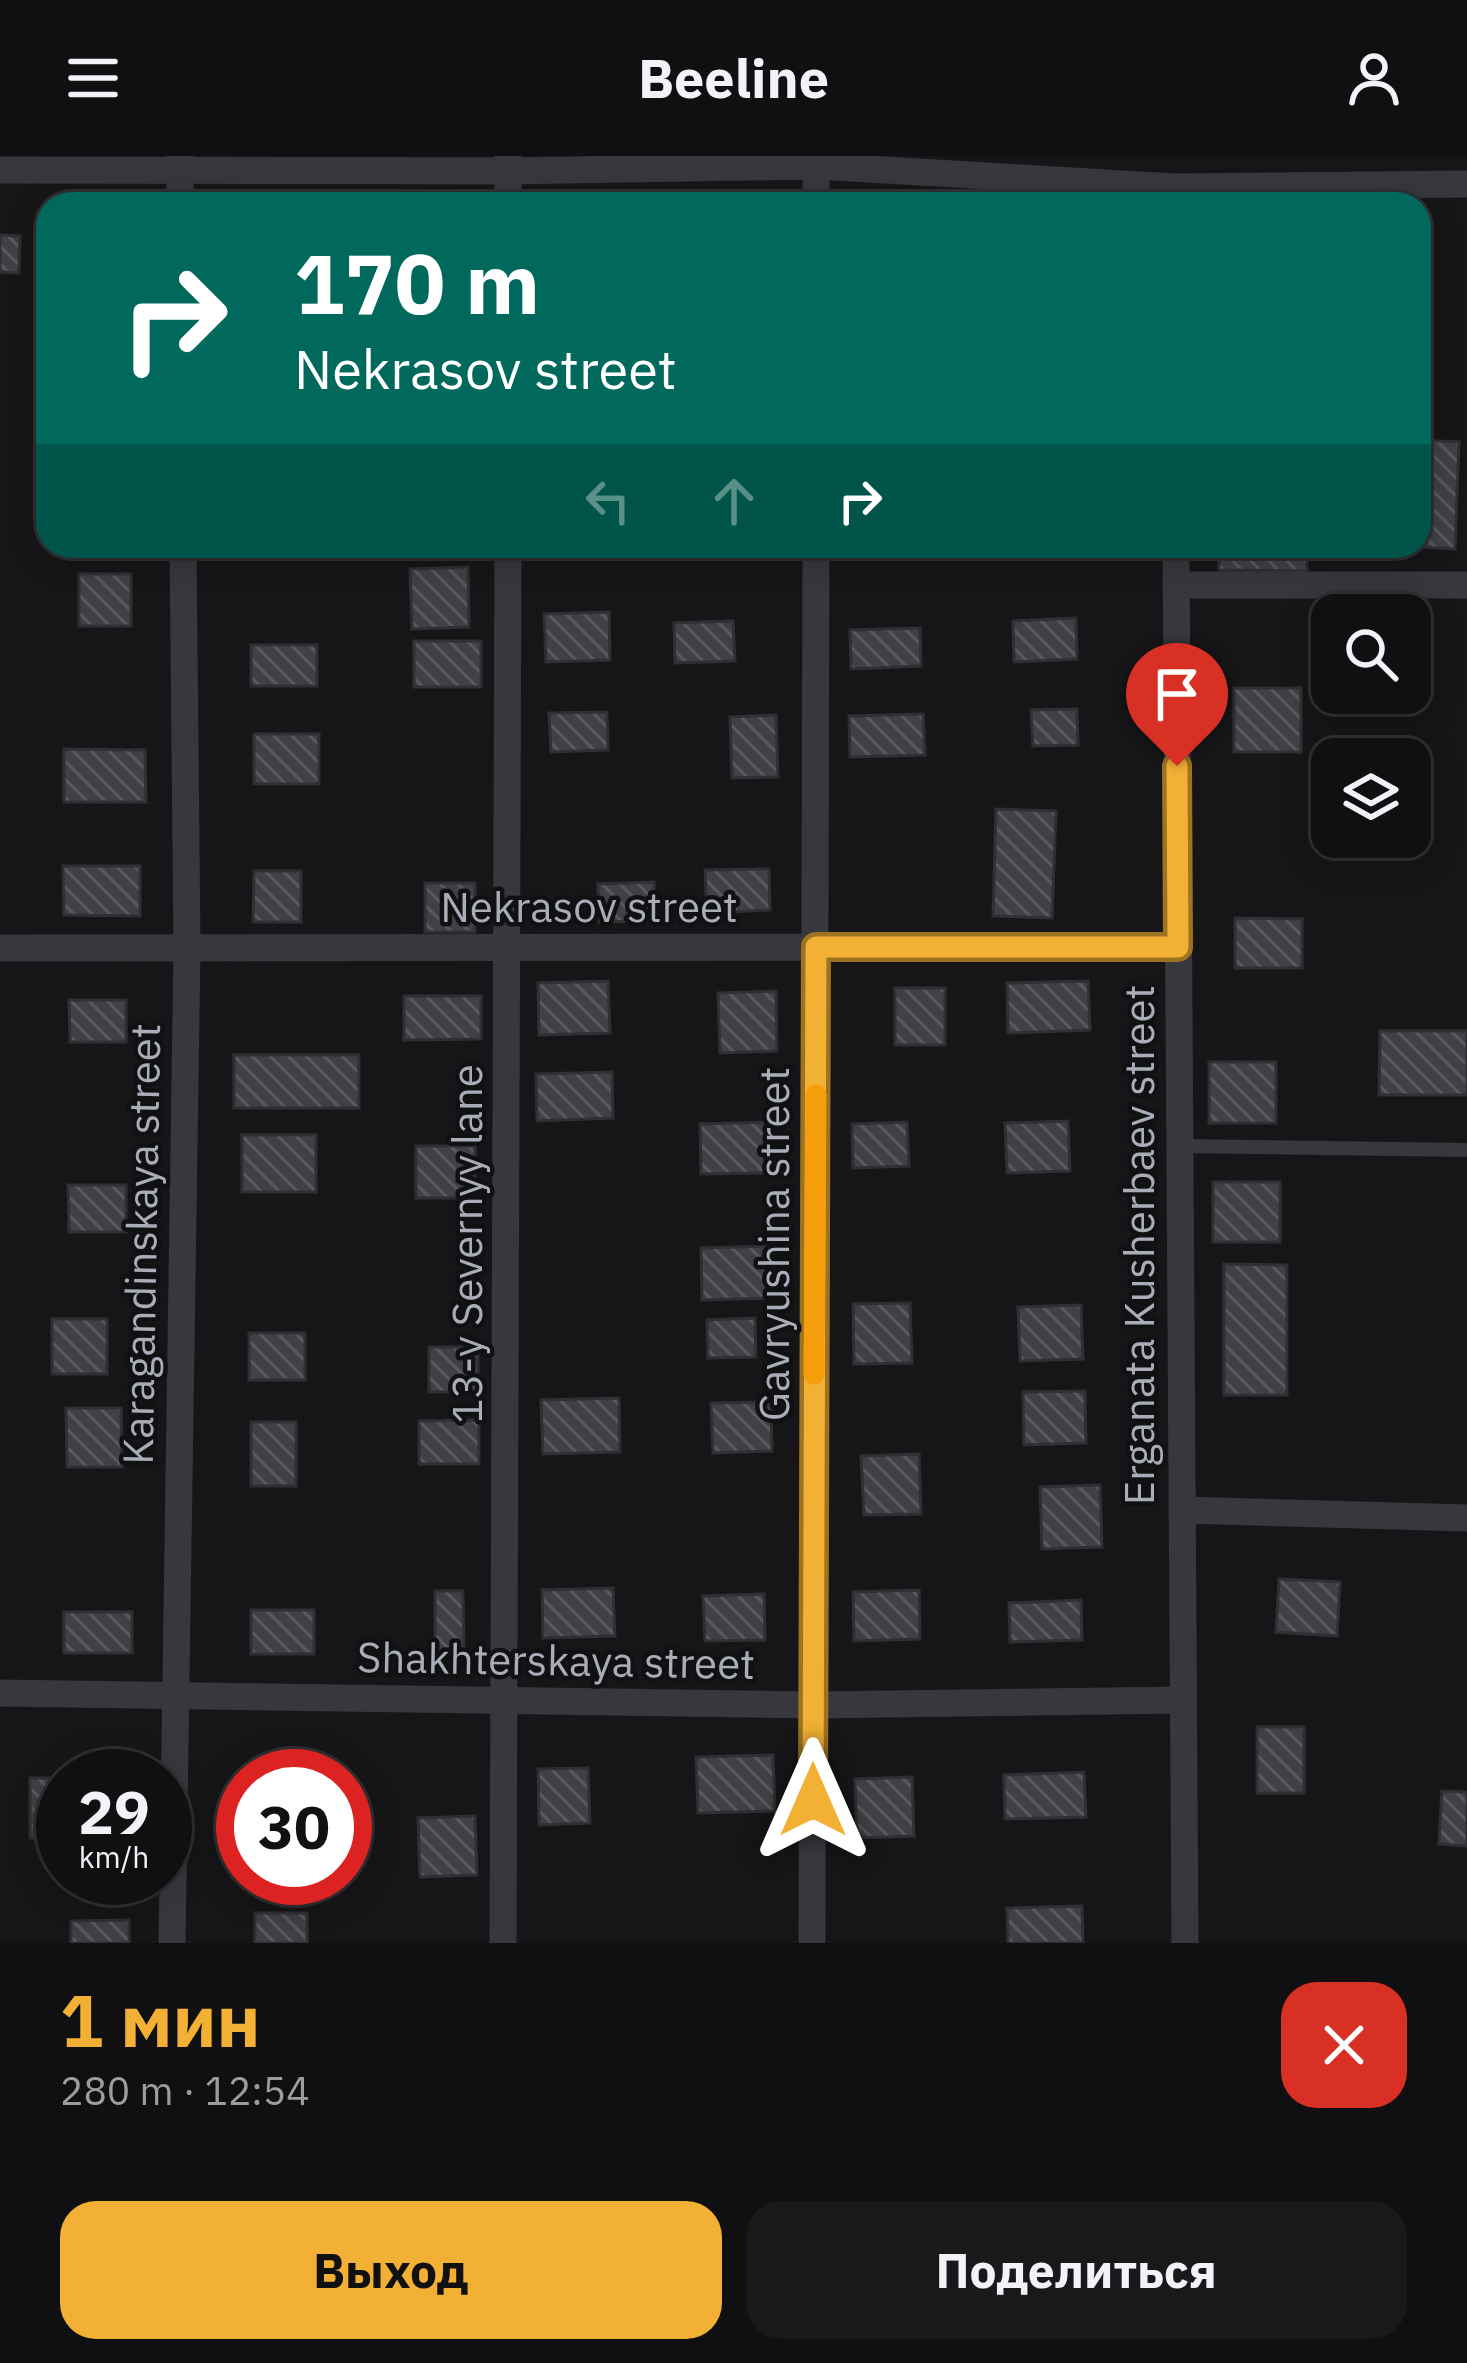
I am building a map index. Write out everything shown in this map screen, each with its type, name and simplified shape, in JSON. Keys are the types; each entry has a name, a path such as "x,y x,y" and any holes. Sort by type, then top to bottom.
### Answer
{"street":[{"path":"1176,192 1177,156"},
{"path":"816,161 816,192"},
{"path":"0,170 180,163 816,161 1144,192"},
{"path":"1255,192 1467,184"},
{"name":"Karagandinskaya street","path":"172,1943 187,948 183,558"},
{"name":"13-y Severnyy lane","path":"503,1943 508,558"},
{"name":"Gavryushina street","path":"812,1943 816,558"},
{"name":"Erganata Kusherbaev street","path":"1176,558 1185,1943"},
{"path":"1176,585 1467,585"},
{"name":"Nekrasov street","path":"0,948 1178,947"},
{"path":"1182,1510 1467,1518"},
{"name":"Shakhterskaya street","path":"0,1693 813,1705 1184,1700"}],"lane":[{"path":"1180,1146 1467,1150"}],"building":[{"path":"0,235 20,236 19,273 0,272"},
{"path":"1431,441 1459,442 1455,549 1431,548"},
{"path":"1219,558 1306,558 1307,571 1219,570"},
{"path":"468,567 469,627 412,629 410,569"},
{"path":"79,574 131,574 131,626 79,626"},
{"path":"609,612 610,660 546,662 544,614"},
{"path":"1076,618 1077,659 1014,662 1013,621"},
{"path":"733,621 735,661 675,663 674,623"},
{"path":"920,628 921,666 851,669 850,630"},
{"path":"414,641 481,641 481,687 414,687"},
{"path":"251,645 317,645 317,686 251,686"},
{"path":"1234,688 1301,688 1301,752 1234,752"},
{"path":"1077,709 1078,745 1033,746 1031,710"},
{"path":"607,712 608,750 551,752 549,713"},
{"path":"923,714 925,755 850,757 849,716"},
{"path":"776,715 778,777 732,778 730,717"},
{"path":"254,734 319,734 319,784 254,784"},
{"path":"64,749 145,750 146,802 64,802"},
{"path":"996,809 1056,811 1052,918 993,916"},
{"path":"63,866 140,866 140,916 64,915"},
{"path":"769,869 770,910 707,913 705,870"},
{"path":"254,871 301,871 301,922 253,922"},
{"path":"654,882 656,921 599,922 598,884"},
{"path":"425,883 475,883 475,932 425,932"},
{"path":"1235,918 1302,919 1302,968 1235,968"},
{"path":"608,981 610,1033 539,1035 538,983"},
{"path":"1088,981 1090,1030 1008,1033 1007,983"},
{"path":"895,988 945,988 945,1045 895,1045"},
{"path":"776,991 777,1051 720,1053 718,993"},
{"path":"404,996 481,996 481,1039 404,1040"},
{"path":"69,1000 126,1000 126,1042 70,1042"},
{"path":"1380,1031 1467,1031 1467,1095 1379,1095"},
{"path":"234,1055 359,1055 359,1108 234,1108"},
{"path":"1209,1062 1276,1062 1276,1123 1209,1123"},
{"path":"612,1072 613,1118 537,1121 536,1074"},
{"path":"1068,1121 1070,1171 1007,1173 1005,1123"},
{"path":"770,1122 771,1173 701,1174 700,1124"},
{"path":"907,1122 909,1166 853,1168 852,1124"},
{"path":"242,1135 316,1135 316,1192 242,1192"},
{"path":"416,1146 475,1146 475,1198 416,1198"},
{"path":"1213,1182 1280,1182 1280,1242 1213,1242"},
{"path":"68,1185 126,1185 126,1232 69,1232"},
{"path":"769,1246 770,1298 702,1300 701,1248"},
{"path":"1224,1264 1287,1265 1287,1395 1224,1395"},
{"path":"910,1303 912,1363 854,1364 853,1304"},
{"path":"1081,1305 1083,1359 1020,1361 1018,1307"},
{"path":"755,1318 756,1357 708,1358 707,1320"},
{"path":"52,1319 107,1319 107,1374 52,1374"},
{"path":"249,1333 305,1333 305,1380 249,1380"},
{"path":"429,1347 478,1347 478,1392 429,1392"},
{"path":"1085,1391 1086,1443 1024,1445 1023,1392"},
{"path":"619,1398 620,1452 543,1454 541,1400"},
{"path":"771,1402 772,1451 713,1453 711,1403"},
{"path":"66,1408 121,1408 122,1467 67,1467"},
{"path":"479,1420 479,1464 419,1464 419,1421"},
{"path":"251,1422 296,1422 296,1486 251,1486"},
{"path":"919,1454 921,1514 864,1515 861,1456"},
{"path":"1100,1485 1102,1547 1042,1549 1040,1487"},
{"path":"1279,1579 1340,1582 1337,1636 1276,1632"},
{"path":"613,1588 615,1636 543,1638 542,1590"},
{"path":"919,1590 920,1639 854,1641 853,1592"},
{"path":"435,1591 463,1591 464,1656 435,1657"},
{"path":"764,1594 765,1640 705,1641 703,1596"},
{"path":"1081,1600 1082,1640 1010,1642 1009,1603"},
{"path":"251,1610 314,1610 314,1654 251,1654"},
{"path":"64,1612 132,1612 132,1653 64,1653"},
{"path":"1257,1727 1304,1727 1304,1793 1257,1793"},
{"path":"773,1755 775,1811 698,1813 696,1757"},
{"path":"588,1768 590,1823 539,1825 538,1769"},
{"path":"1084,1772 1086,1817 1005,1819 1004,1775"},
{"path":"912,1777 914,1836 857,1838 855,1779"},
{"path":"30,1778 36,1778 36,1838 30,1838"},
{"path":"1442,1791 1467,1792 1467,1846 1439,1844"},
{"path":"475,1816 477,1875 420,1877 418,1818"},
{"path":"1082,1906 1083,1943 1008,1943 1007,1908"},
{"path":"255,1913 307,1913 307,1943 255,1943"},
{"path":"129,1920 129,1943 71,1943 71,1921"}],"slow traffic":[{"path":"814,1374 816,1095"}],"route":[{"path":"813,1800 816,947 1178,947 1177,766"}]}
